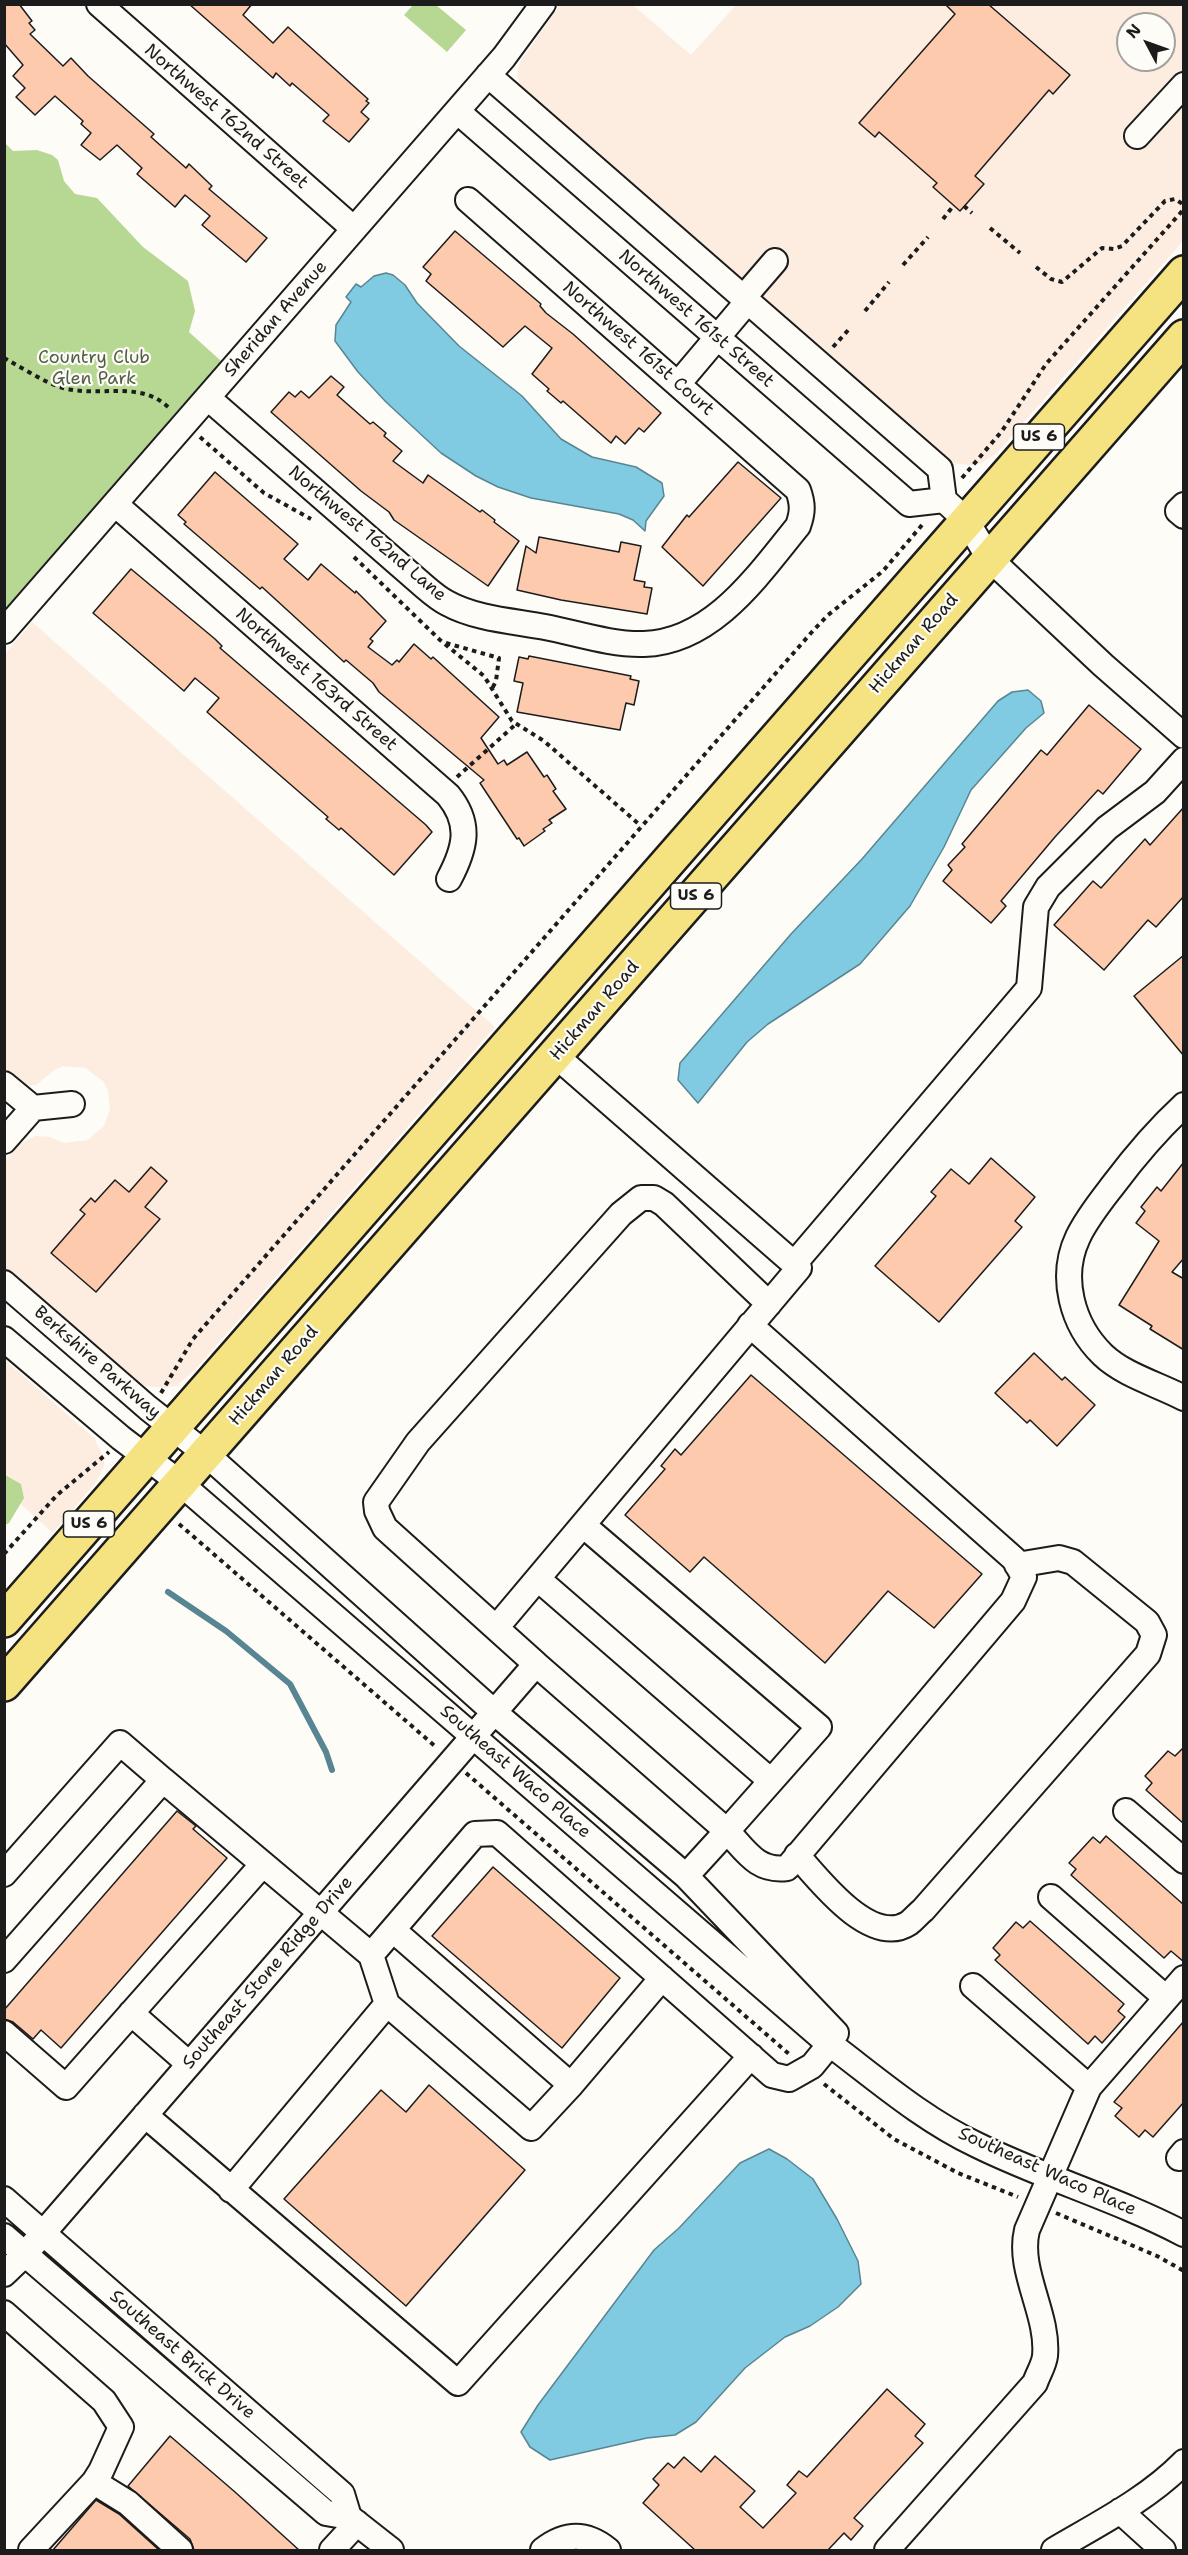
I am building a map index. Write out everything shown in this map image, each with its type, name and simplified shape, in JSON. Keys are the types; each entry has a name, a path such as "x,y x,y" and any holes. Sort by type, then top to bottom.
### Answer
{"highway":[{"name":"Hickman Road","path":"4,1684 180,1484 179,1432 955,510 1184,273"},
{"name":"Hickman Road","path":"4,1620 134,1448 179,1432 556,1056 1184,337"}],"street":[{"name":"Northwest 162nd Street","path":"99,4 354,229"},
{"name":"Sheridan Avenue","path":"4,632 520,38 543,4"},
{"path":"488,75 940,469 955,510 989,558 1103,665 1184,736"},
{"path":"1137,135 1184,85"},
{"name":"Northwest 161st Street","path":"457,111 909,504 955,510"},
{"name":"Northwest 161st Court","path":"468,200 788,480 798,490 802,501"},
{"path":"678,384 776,261"},
{"name":"Northwest 162nd Lane","path":"208,398 446,603 495,618 618,641 643,644 669,640 709,622 729,606 798,526 803,514 802,501"},
{"name":"Northwest 163rd Street","path":"115,504 443,789 457,805 463,821 462,855 449,879"},
{"path":"1184,505 1178,511 1184,516"},
{"path":"794,1264 1029,988 1036,907 1048,887 1107,828 1155,792 1184,760"},
{"path":"496,1628 799,1268 556,1056"},
{"path":"4,1084 33,1108"},
{"path":"4,1141 33,1108 72,1104"},
{"path":"1184,1105 1131,1161 1095,1208 1077,1239 1071,1258 1069,1280 1071,1300 1078,1322 1089,1341 1105,1357 1123,1369 1184,1398"},
{"path":"750,1325 1014,1559 1024,1577 1013,1601 787,1868 774,1870 761,1866 727,1831 536,1665 385,1528 377,1511 376,1502 418,1442 621,1215 641,1198 654,1198 664,1204 769,1304"},
{"name":"Berkshire Parkway","path":"4,1283 179,1432"},
{"path":"4,1339 134,1448"},
{"name":"Southeast Waco Place","path":"179,1432 494,1712 686,1876 798,1991 884,2086"},
{"name":"Southeast Waco Place","path":"134,1448 180,1484 474,1735 830,2044 884,2086 975,2144 1159,2221 1184,2234"},
{"path":"583,1525 819,1727 686,1876"},
{"path":"797,1855 835,1898 867,1923 887,1928 907,1924 923,1910 1148,1654 1154,1635 1147,1622 1086,1570 1073,1562 1059,1558 1017,1565"},
{"path":"538,1579 771,1781"},
{"name":"Southeast Stone Ridge Drive","path":"4,2274 25,2254 536,1665"},
{"path":"4,1874 120,1743 371,1955 387,2004 531,2128 571,2085 662,1978"},
{"path":"4,1960 164,1780"},
{"path":"1126,1811 1184,1861"},
{"path":"371,1955 475,1834 497,1833 772,2075 789,2079 812,2066 830,2044"},
{"path":"4,2033 66,2087 263,1864"},
{"path":"1051,1897 1166,1998"},
{"path":"393,1930 571,2085"},
{"path":"887,2550 1035,2383 1045,2357 1044,2333 1023,2245 1027,2230 1052,2178 1089,2087 1184,1978"},
{"path":"973,1986 1089,2087"},
{"path":"231,2190 387,2004"},
{"path":"131,2013 189,2064"},
{"path":"145,2115 458,2383 751,2056"},
{"name":"Southeast Brick Drive","path":"4,2199 342,2494 353,2520"},
{"name":"Southeast Brick Drive","path":"4,2236 326,2513 353,2520 391,2550"},
{"path":"4,2313 104,2401 121,2427 94,2482 31,2550"},
{"path":"1054,2550 1119,2511 1173,2473 1184,2462"},
{"path":"94,2482 128,2503 180,2550"},
{"path":"1119,2511 1163,2550"},
{"path":"332,2550 353,2520"},
{"path":"543,2550 571,2535 598,2542 608,2550"}],"path":[{"path":"974,465 1002,431 1046,364 1184,207 1175,199 1165,201 1122,246 1114,249 1102,248 1062,282 1051,279 1036,267"},
{"path":"943,219 954,206"},
{"path":"964,206 972,213"},
{"path":"990,228 1020,253"},
{"path":"903,265 928,237"},
{"path":"865,311 889,282"},
{"path":"833,348 851,327"},
{"path":"4,358 61,387 86,392 144,392 167,406 264,493 317,522"},
{"path":"179,1432 165,1388 194,1339 811,633 828,615 883,572 910,540"},
{"path":"353,555 442,642 484,676 512,722 544,741 641,826"},
{"path":"442,642 499,658 496,681 492,689"},
{"path":"443,789 516,724"},
{"path":"4,1554 57,1495 103,1459 134,1448"}],"shaded area":[{"path":"560,5 633,5 691,55 736,5 1183,5 1183,241 996,454 979,464 953,463 945,459 521,88 517,75 520,62"},
{"path":"32,622 495,1027 193,1372 176,1386 164,1388 146,1386 137,1382 104,1359 5,1274 5,1160 18,1145 35,1136 50,1137 65,1143 88,1140 104,1126 110,1109 108,1091 103,1081 85,1068 63,1066 36,1085 27,1086 5,1068 5,654"},
{"path":"5,1360 95,1439 104,1459 104,1466 97,1481 53,1533 5,1490"}],"green space":[{"path":"413,5 436,5 466,30 447,52 404,15"},
{"name":"Country Club Glen Park","path":"5,143 13,151 37,150 52,155 58,160 64,181 75,194 97,198 143,247 188,281 195,311 189,332 221,361 5,609"},
{"path":"5,1475 21,1484 24,1498 9,1523 5,1525"}],"water":[{"path":"386,273 393,275 405,285 417,303 459,346 522,396 561,439 592,457 636,467 662,483 664,496 646,521 645,531 633,520 619,514 531,498 498,487 476,476 441,453 386,402 358,372 335,341 336,325 351,302 346,297 356,284 361,287 374,276"},
{"path":"1028,690 1041,701 1044,713 1026,728 971,790 944,847 910,906 860,964 768,1024 747,1042 698,1103 678,1080 680,1063 791,934 862,859 998,701 1012,692"},
{"path":"769,2149 787,2159 813,2179 858,2261 861,2284 838,2307 810,2326 785,2337 745,2368 696,2422 675,2435 647,2438 550,2460 530,2447 521,2432 538,2405 654,2250 679,2228 740,2163"}],"building":[{"path":"4,4 19,4 32,21 29,23 35,30 30,34 63,66 71,58 154,134 151,137 186,168 189,164 212,186 209,189 267,238 246,262 202,225 210,216 185,195 175,207 137,174 142,168 117,145 100,160 81,145 91,133 81,124 83,121 55,96 35,115 16,97 25,88 13,76 23,65 4,43"},
{"path":"189,4 252,4 243,15 273,43 288,27 368,99 366,101 369,103 361,112 369,119 349,142 323,121 329,115 292,83 290,86 276,73 273,78"},
{"path":"945,4 988,4 1070,75 1053,94 1049,90 975,176 984,184 960,211 933,187 937,183 879,132 875,137 859,123 955,14"},
{"path":"455,231 541,304 540,306 546,313 573,334 661,413 644,432 639,428 625,444 616,436 611,443 563,401 561,403 547,391 549,389 532,374 552,348 525,326 503,347 426,281 431,274 423,267"},
{"path":"331,376 344,387 337,395 370,424 373,422 386,433 384,436 402,451 393,461 423,483 428,475 480,512 482,510 519,541 488,586 394,520 389,512 361,491 271,412 289,392 295,397 301,391 309,398"},
{"path":"738,462 781,498 703,586 662,547 687,515 689,517"},
{"path":"215,472 298,544 284,559 308,580 321,564 355,593 356,591 386,621 370,639 373,641 368,647 392,665 397,660 399,662 414,644 431,659 433,657 499,717 481,738 498,764 504,760 507,765 527,752 544,777 547,775 556,789 553,791 566,809 549,820 552,823 543,829 545,831 524,846 480,783 484,780 379,692 373,683 346,660 344,662 262,587 260,589 184,524 186,522 178,515"},
{"path":"539,537 619,552 621,542 641,546 634,580 645,582 644,587 652,588 647,614 561,600 517,590 526,546 536,553"},
{"path":"131,569 215,639 222,646 220,648 426,825 432,832 394,875 341,828 339,830 326,819 328,817 207,712 219,698 195,678 184,691 93,613"},
{"path":"529,656 631,676 630,679 639,681 634,705 626,703 620,730 517,712 523,683 514,681 519,657 528,659"},
{"path":"1089,705 1141,749 1103,794 1098,790 1055,837 1001,901 1006,906 991,923 943,881 952,870 948,865 965,847 962,844 1041,750 1047,755"},
{"path":"1184,807 1184,896 1156,927 1148,920 1104,970 1054,925 1093,881 1101,888 1145,839 1150,845"},
{"path":"1184,955 1184,1056 1134,996"},
{"path":"991,1158 1035,1197 1015,1221 1022,1227 939,1322 875,1266 936,1196 931,1192 951,1169 969,1184"},
{"path":"1184,1162 1184,1258 1172,1272 1184,1279 1184,1350 1150,1329 1152,1326 1119,1305 1159,1241 1136,1223 1145,1211 1141,1207 1157,1187 1161,1191"},
{"path":"151,1167 167,1181 145,1207 160,1219 96,1292 51,1253 85,1214 80,1210 91,1198 95,1202 115,1180 129,1192"},
{"path":"1034,1353 1062,1380 1065,1377 1095,1405 1057,1446 1030,1420 1027,1423 995,1393"},
{"path":"751,1375 982,1574 934,1628 888,1591 825,1663 704,1557 690,1572 625,1515 665,1469 661,1466 675,1449 681,1455"},
{"path":"1184,1747 1184,1824 1146,1790 1152,1783 1145,1776 1168,1751 1175,1756"},
{"path":"177,1811 196,1826 193,1829 227,1858 61,2048 41,2030 33,2039 13,2022 4,2019 4,2010"},
{"path":"1106,1836 1184,1905 1184,1962 1171,1951 1164,1958 1071,1875 1076,1869 1069,1863 1093,1837 1100,1843"},
{"path":"493,1867 620,1978 562,2048 432,1936"},
{"path":"1030,1921 1124,2004 1118,2011 1125,2017 1102,2043 1095,2036 1088,2044 995,1960 1000,1955 993,1948 1016,1922 1023,1928"},
{"path":"1184,2021 1184,2102 1153,2137 1145,2130 1139,2137 1115,2116 1122,2108 1114,2102"},
{"path":"429,2085 525,2170 406,2306 284,2199 381,2090 406,2112"},
{"path":"887,2389 925,2424 915,2436 923,2443 854,2518 863,2526 851,2540 844,2533 828,2550 695,2550 643,2503 659,2485 653,2479 668,2463 674,2468 684,2457 701,2472 715,2456 755,2491 740,2507 763,2528 796,2493 787,2485 799,2471 807,2477"},
{"path":"170,2436 299,2550 194,2550 190,2539 128,2486"},
{"path":"96,2500 119,2514 159,2550 53,2550"}],"waterway":[{"path":"168,1592 226,1631 290,1684 326,1752 332,1770"}]}
